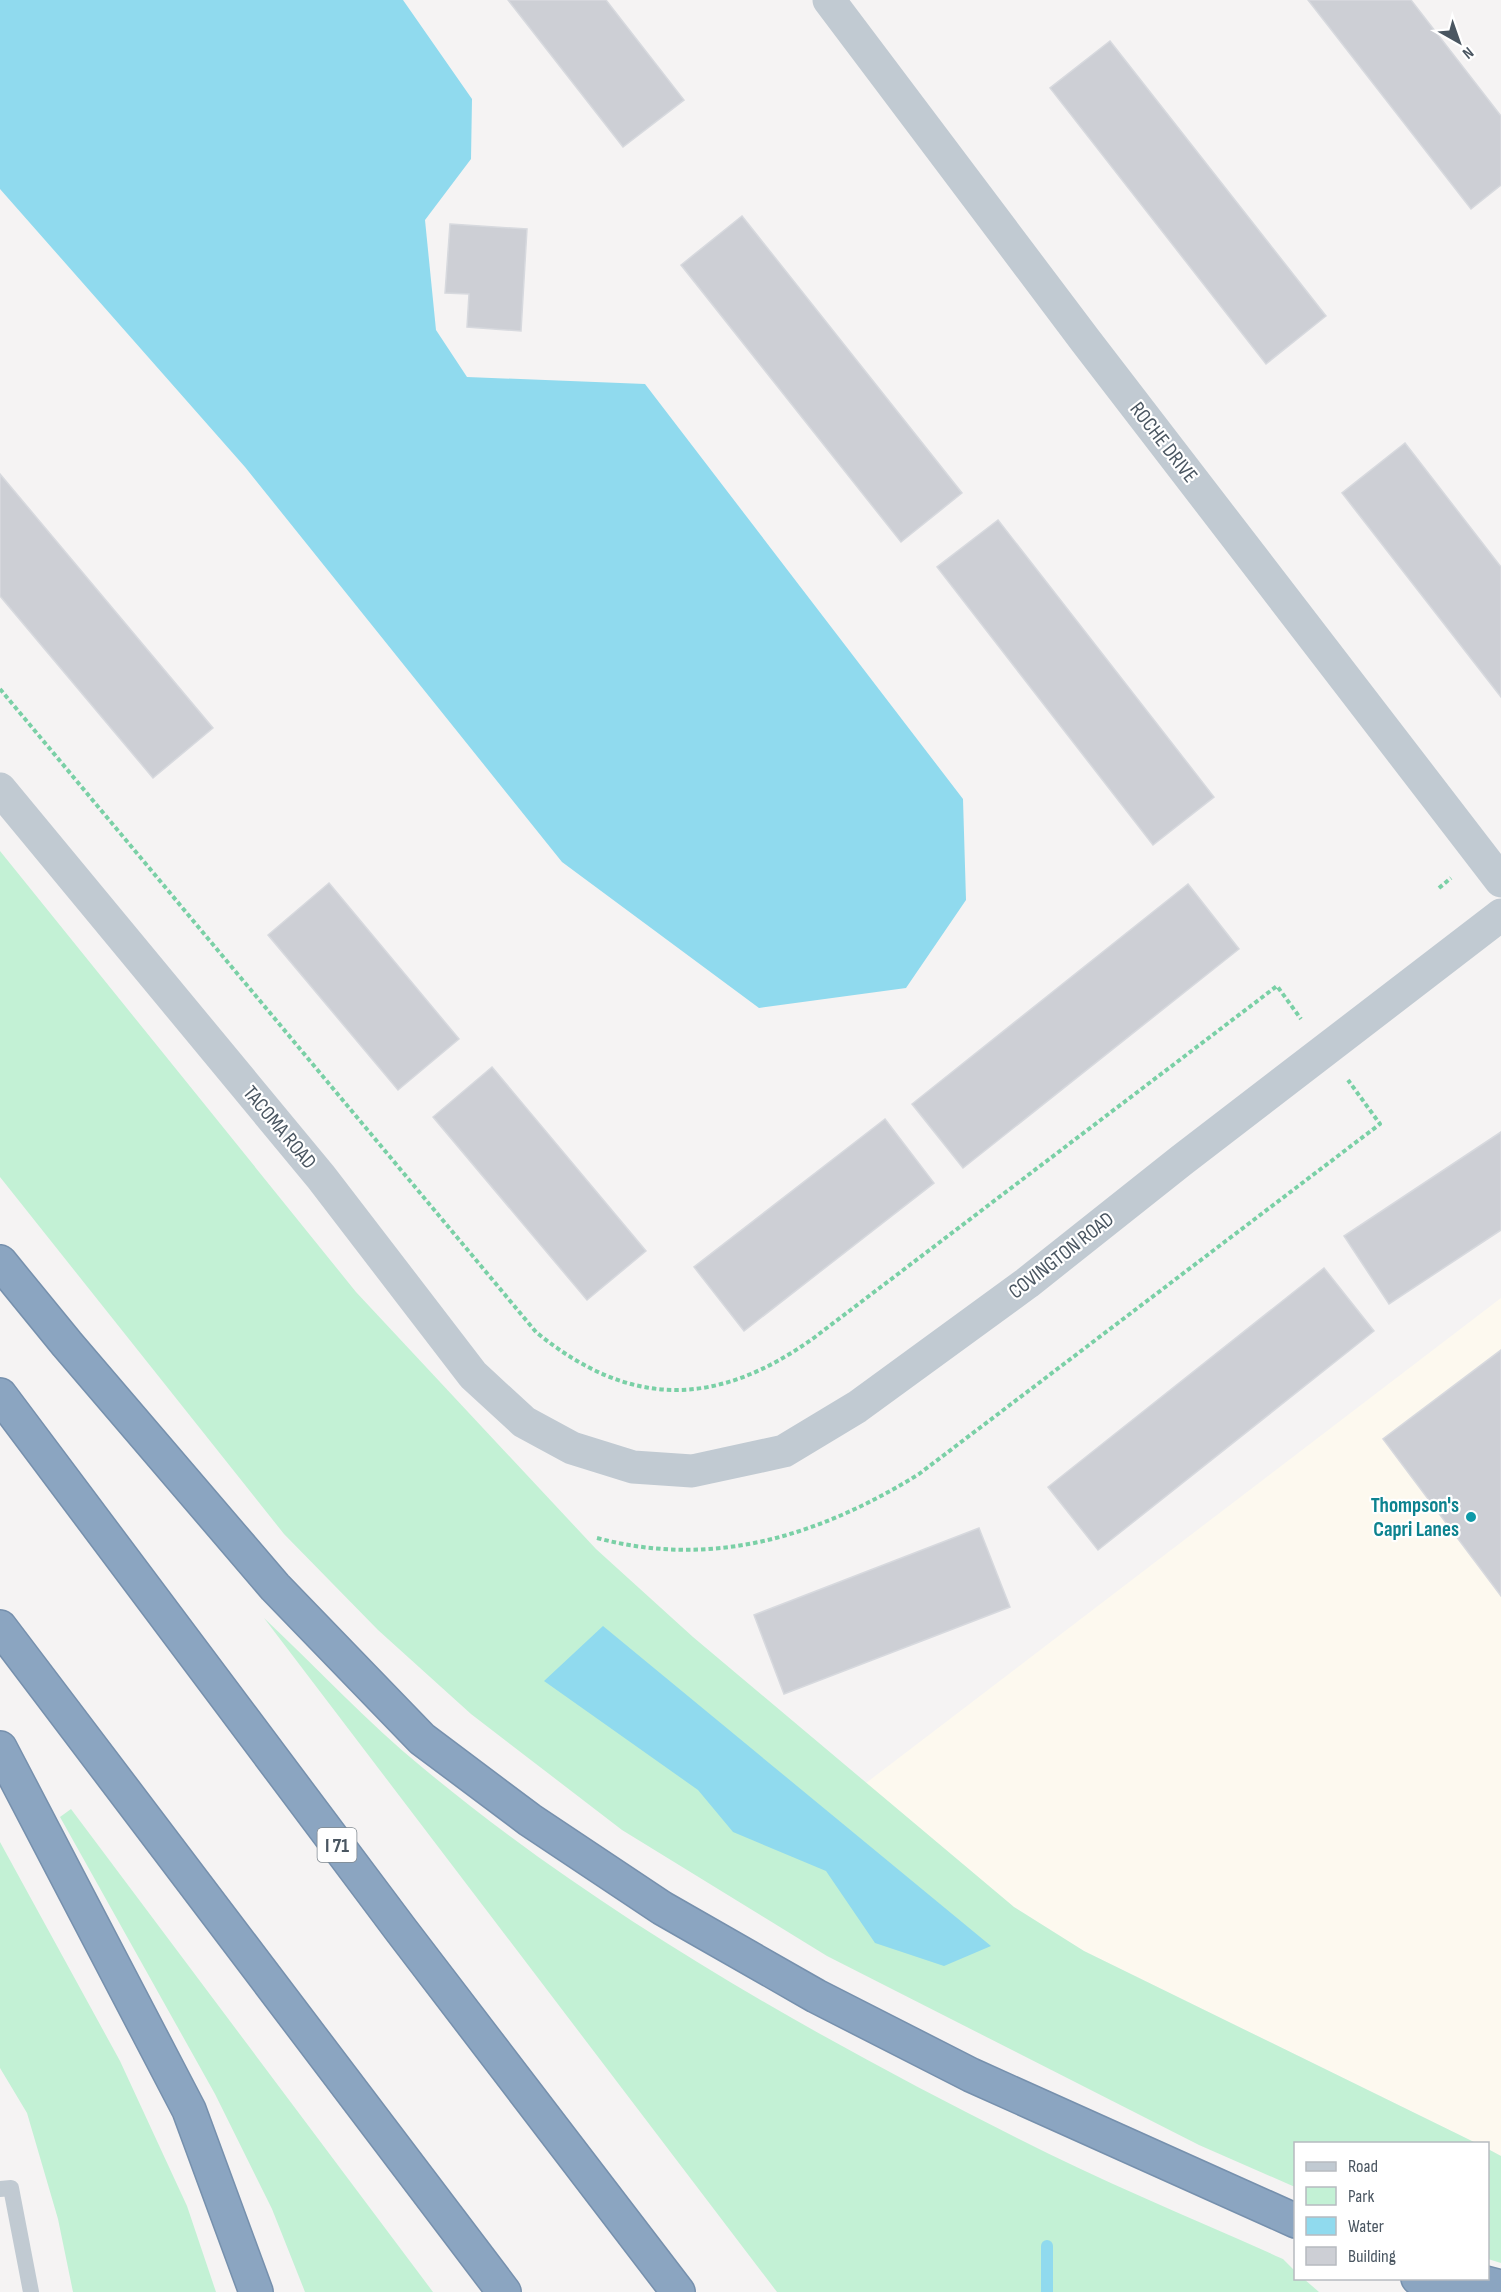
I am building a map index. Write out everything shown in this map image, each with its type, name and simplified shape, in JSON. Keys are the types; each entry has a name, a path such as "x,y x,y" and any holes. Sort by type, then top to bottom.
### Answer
{"highway":[{"path":"0,1262 67,1344 284,1595 422,1739 530,1820 662,1908 816,1996 970,2075 1294,2220"},
{"name":"I 71","path":"0,1395 394,1921 678,2292"},
{"path":"0,1627 504,2292"},
{"path":"0,1748 189,2110 256,2292"},
{"path":"1422,2280 1445,2292"},
{"path":"1474,2280 1501,2287"}],"street":[{"name":"ROCHE DRIVE","path":"829,0 1085,340 1501,881"},
{"name":"TACOMA ROAD","path":"0,789 321,1178 473,1375 525,1422 572,1448"},
{"name":"COVINGTON ROAD","path":"572,1448 633,1467 692,1471 784,1451 857,1407 1028,1283 1182,1160 1501,915"}],"lane":[{"path":"0,2189 11,2188 31,2292"}],"path":[{"path":"0,689 536,1332 563,1354 593,1371 633,1387 662,1390 705,1387 734,1382 766,1370 815,1338 1277,986 1303,1022"},
{"path":"597,1538 627,1546 669,1550 749,1545 818,1526 890,1492 919,1474 1380,1124 1347,1079 1356,1072"}],"shaded area":[{"path":"1501,1298 1501,2156 1489,2150 1489,2142 1474,2142 1084,1951 1014,1907 866,1783"}],"green space":[{"path":"0,851 356,1292 596,1549 693,1637 1014,1907 1084,1951 1474,2142 1294,2142 1294,2187 1199,2145 827,1956 622,1830 471,1714 378,1630 284,1534 0,1177"},
{"path":"264,1618 362,1714 423,1768 491,1822 635,1923 786,2014 940,2099 1082,2170 1283,2259 1294,2270 1294,2280 1305,2280 1319,2292 777,2292"},
{"path":"71,1809 433,2292 305,2292 272,2209 215,2094 60,1817"},
{"path":"0,1842 120,2061 187,2206 216,2292 73,2292 58,2219 27,2113 0,2068"},
{"path":"1489,2150 1501,2156 1501,2263 1489,2259"}],"water":[{"path":"0,0 403,0 472,99 471,159 425,220 436,330 467,377 645,384 963,799 966,900 906,988 759,1008 562,862 245,467 0,189"},
{"path":"603,1626 991,1946 944,1966 875,1943 826,1871 733,1832 698,1790 544,1681"}],"building":[{"path":"508,0 606,0 684,100 623,147"},
{"path":"1308,0 1411,0 1501,116 1501,185 1471,209"},
{"path":"1110,41 1326,316 1266,364 1050,88"},
{"path":"742,216 962,493 901,542 681,265"},
{"path":"450,224 527,229 521,331 467,327 469,294 445,293"},
{"path":"1405,443 1501,567 1501,697 1342,493"},
{"path":"0,474 213,728 153,778 0,596"},
{"path":"998,520 1214,797 1153,845 937,567"},
{"path":"329,883 459,1039 398,1090 268,935"},
{"path":"1188,884 1239,949 963,1168 912,1104"},
{"path":"492,1067 646,1251 587,1300 433,1117"},
{"path":"885,1119 934,1183 744,1331 694,1267"},
{"path":"1501,1132 1501,1230 1389,1304 1344,1236"},
{"path":"1324,1268 1374,1331 1098,1550 1048,1487"},
{"name":"Thompson's Capri Lanes","path":"1501,1350 1501,1596 1383,1439"},
{"path":"979,1528 1010,1607 784,1694 754,1615"}],"waterway":[{"path":"1047,2246 1047,2292"}],"place":[{"name":"Thompson's Capri Lanes","path":"1471,1517"}]}
